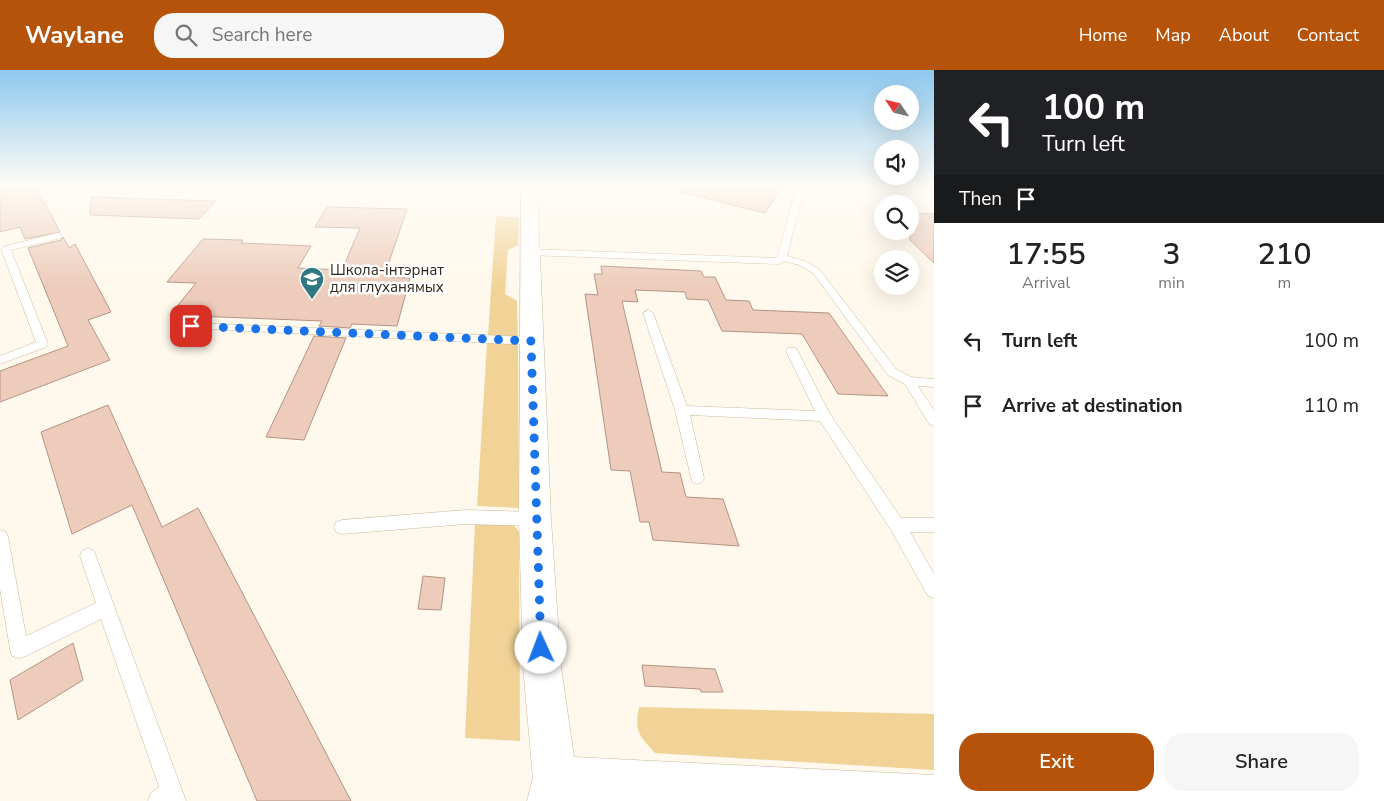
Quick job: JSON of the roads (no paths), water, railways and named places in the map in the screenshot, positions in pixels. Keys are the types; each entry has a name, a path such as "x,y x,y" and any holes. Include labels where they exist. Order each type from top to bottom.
{"street":[{"path":"529,219 535,519 542,667 552,789 934,799"}],"lane":[{"path":"529,252 779,261 782,258 792,219"},
{"path":"0,360 42,344 6,249 58,236"},
{"path":"782,258 802,263 816,271 892,372 909,381 934,383"},
{"path":"648,313 682,410 697,478"},
{"path":"191,326 531,341"},
{"path":"792,351 824,416 897,525 934,590"},
{"path":"909,381 934,421"},
{"path":"682,410 824,416"},
{"path":"342,527 466,517 535,519"},
{"path":"897,525 934,525"},
{"path":"0,537 19,648 106,607"},
{"path":"88,556 169,798"}],"place":[{"name":"Школа-інтэрнат для глуханямых","path":"312,300"}]}
